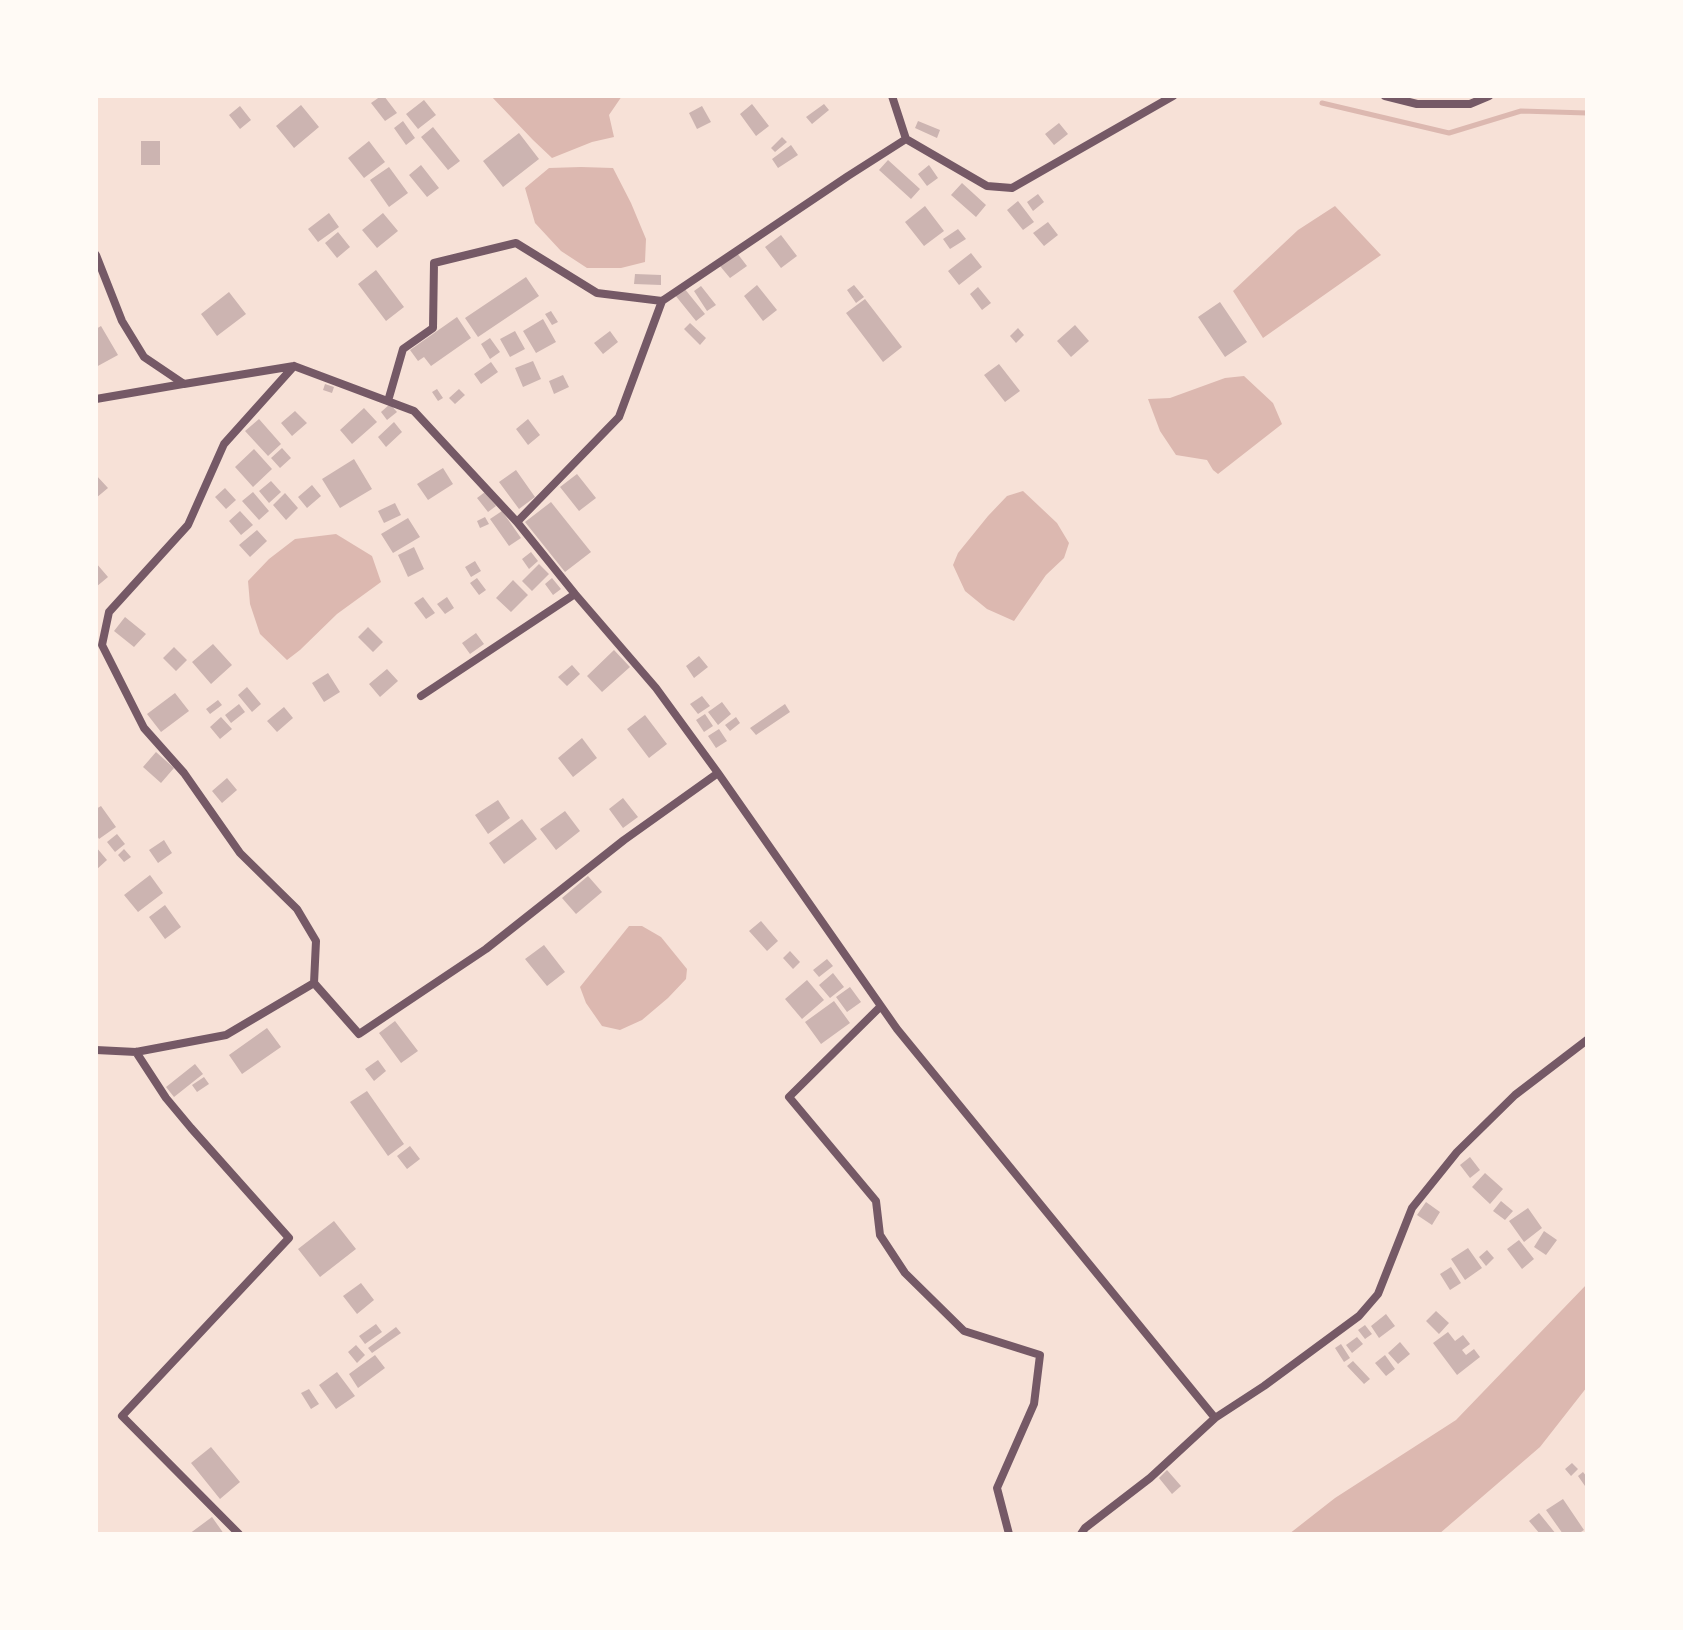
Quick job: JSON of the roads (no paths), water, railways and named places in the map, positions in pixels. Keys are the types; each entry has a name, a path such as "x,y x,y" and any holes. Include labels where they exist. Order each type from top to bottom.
{"street":[{"path":"892,96 906,139 987,186 1012,188 1173,96"},
{"path":"1385,96 1417,104 1470,104 1489,96"},
{"path":"517,522 619,417 662,301 906,139"},
{"path":"388,401 403,349 433,328 434,263 516,243 597,293 662,301"},
{"path":"96,255 122,321 144,357 184,384"},
{"path":"294,366 224,444 188,525 109,612 102,645 144,728 184,773 240,853 297,909 316,941 314,983 359,1034 486,949 624,840 718,773"},
{"path":"96,399 294,366 414,411 517,522 656,688 897,1029 1215,1418"},
{"path":"421,696 575,594"},
{"path":"96,1050 136,1052 226,1035 314,983"},
{"path":"881,1006 789,1097 876,1201 880,1235 905,1273 964,1331 1040,1355 1034,1404 997,1488 1009,1534"},
{"path":"1081,1534 1150,1478 1215,1418 1359,1316 1378,1294 1412,1208 1457,1152 1515,1095 1587,1040"},
{"path":"136,1052 166,1098 289,1238 122,1416 239,1534"}],"waterway":[{"path":"1322,103 1449,133 1521,111 1587,113"}]}
